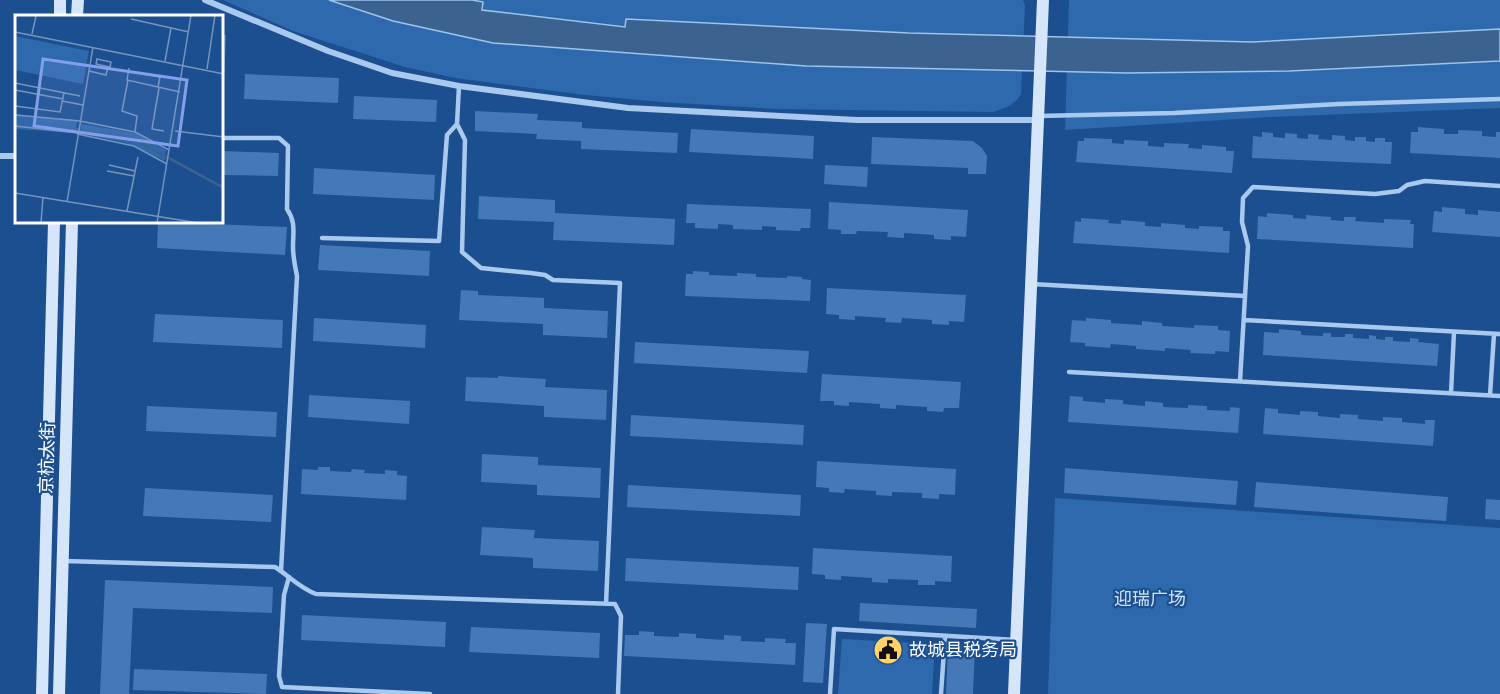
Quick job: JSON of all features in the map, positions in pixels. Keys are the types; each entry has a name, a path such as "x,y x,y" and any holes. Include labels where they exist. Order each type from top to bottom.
{"main road":[{"path":"77,15 78,0"},
{"path":"1014,694 1043,0"},
{"name":"京杭大街","path":"42,694 54,224"},
{"name":"京杭大街","path":"59,694 72,224"}],"street":[{"path":"205,0 328,51 393,73 459,86 628,108 857,120 1038,118"}],"lane":[{"path":"459,86 458,124 465,140 462,252 481,268 545,275 553,280 620,283 606,604"},
{"path":"1038,118 1500,99"},
{"path":"322,238 439,241 447,135 458,124"},
{"path":"224,138 279,138 288,146 287,209 293,218 295,227 294,262 297,276 281,571"},
{"path":"1240,381 1248,246 1242,222 1243,198 1253,188 1376,194 1399,190 1407,185 1425,181 1500,186"},
{"path":"1031,284 1245,296"},
{"path":"1244,320 1500,334"},
{"path":"1451,393 1454,332"},
{"path":"1490,395 1494,334"},
{"path":"1069,372 1500,396"},
{"path":"63,561 275,567 294,582 316,594 615,604 621,616 618,694"},
{"path":"290,577 284,596 279,676 282,687 430,694"},
{"path":"830,694 834,629 1016,640"},
{"path":"941,694 945,636"}],"green space":[{"path":"223,0 1023,0 1025,5 1021,94 1013,103 993,112 776,109 585,95 455,78 405,67 293,31"},
{"path":"1069,0 1500,0 1500,108 1270,117 1065,130"},
{"name":"迎瑞广场","path":"1055,498 1500,528 1500,694 1048,694"},
{"path":"842,639 935,644 932,694 838,694"}],"shaded area":[{"path":"329,0 472,0 483,2 482,10 625,27 626,19 909,33 1252,42 1500,29 1500,61 1289,71 1127,73 806,66 493,43 393,21"}],"building":[{"path":"224,35 226,35 224,82"},
{"path":"245,74 339,78 338,103 244,99"},
{"path":"354,96 437,100 436,122 353,119"},
{"path":"475,111 538,114 537,120 582,122 582,128 678,133 677,153 581,149 581,141 536,139 537,134 475,131"},
{"path":"1418,127 1444,129 1444,134 1458,134 1458,130 1482,131 1482,136 1496,137 1496,132 1500,132 1500,158 1410,153 1411,132 1418,132"},
{"path":"691,129 814,136 813,159 689,152"},
{"path":"1262,132 1273,133 1273,137 1285,138 1285,133 1297,134 1297,138 1308,139 1308,134 1319,135 1318,139 1332,140 1332,135 1345,136 1345,140 1355,141 1355,137 1366,137 1366,141 1375,142 1375,138 1385,138 1385,142 1392,142 1391,164 1252,158 1253,136 1262,137"},
{"path":"872,137 973,141 982,148 987,156 986,174 968,174 968,168 871,164"},
{"path":"1084,138 1112,139 1112,143 1124,144 1124,140 1148,141 1148,146 1164,147 1164,143 1189,144 1188,148 1202,149 1202,145 1226,147 1226,151 1234,151 1232,173 1076,162 1078,141 1084,141"},
{"path":"224,151 279,153 278,176 224,175"},
{"path":"825,165 868,167 867,187 824,184"},
{"path":"314,168 435,175 434,200 313,194"},
{"path":"479,196 555,200 555,213 675,219 674,245 553,240 554,222 478,219"},
{"path":"829,202 968,210 966,237 951,236 951,240 934,239 934,235 904,233 904,238 887,237 888,232 857,231 856,234 841,234 841,230 828,229"},
{"path":"687,204 811,209 810,228 801,228 800,231 776,230 776,227 762,226 762,230 733,229 733,225 718,224 718,229 695,228 695,223 686,223"},
{"path":"1442,207 1465,209 1465,214 1478,215 1478,210 1500,212 1500,237 1432,232 1434,211 1442,212"},
{"path":"1267,213 1293,215 1293,218 1306,219 1306,215 1331,217 1331,220 1344,221 1344,217 1356,217 1355,221 1384,223 1384,219 1411,220 1410,224 1414,224 1413,248 1257,239 1258,216 1267,217"},
{"path":"1081,218 1109,220 1108,223 1121,224 1121,220 1145,222 1145,226 1161,227 1161,223 1199,229 1199,226 1223,227 1223,231 1230,231 1229,253 1073,243 1075,221 1081,222"},
{"path":"158,224 287,227 285,255 157,248"},
{"path":"320,245 430,251 429,276 318,270"},
{"path":"693,271 709,272 709,275 737,276 737,273 756,274 756,277 802,277 802,279 811,280 810,301 685,296 686,274 693,274"},
{"path":"827,288 966,295 964,322 949,321 949,325 932,324 932,320 902,318 901,323 885,322 886,318 855,316 855,320 839,319 839,315 826,314"},
{"path":"461,290 478,291 478,295 544,298 544,308 608,311 607,338 543,335 543,324 459,320"},
{"path":"155,314 283,320 282,348 153,342"},
{"path":"314,318 426,325 425,348 313,341"},
{"path":"1086,318 1111,320 1111,323 1142,325 1142,321 1162,323 1162,326 1194,328 1194,325 1218,326 1218,330 1230,331 1229,352 1190,353 1191,350 1136,349 1136,346 1111,344 1110,348 1070,342 1072,320 1086,321"},
{"path":"1279,329 1301,331 1301,335 1323,336 1323,333 1331,333 1331,337 1345,337 1345,334 1353,334 1353,338 1369,339 1369,335 1376,336 1376,339 1385,340 1385,337 1393,337 1393,341 1410,342 1410,338 1419,339 1418,342 1439,344 1437,366 1263,355 1264,332 1279,333"},
{"path":"635,342 809,351 807,373 634,363"},
{"path":"822,374 961,382 959,408 944,408 943,412 927,411 927,407 896,405 896,409 880,408 880,404 849,402 849,406 834,405 834,401 820,401"},
{"path":"498,376 546,379 545,387 607,390 606,420 544,417 544,406 465,401 466,377 498,378"},
{"path":"309,395 410,401 409,424 308,417"},
{"path":"1070,396 1083,397 1083,401 1105,403 1105,399 1123,400 1123,404 1145,406 1145,401 1163,403 1163,407 1207,406 1207,410 1230,411 1230,407 1240,408 1238,433 1068,422"},
{"path":"147,406 277,412 276,437 146,431"},
{"path":"1265,408 1278,409 1278,413 1300,415 1300,411 1318,412 1318,416 1340,418 1340,414 1358,415 1358,419 1383,421 1383,417 1402,418 1402,422 1425,424 1425,420 1435,420 1433,446 1263,434"},
{"path":"631,415 804,425 803,445 630,436"},
{"path":"482,454 538,457 538,465 601,468 600,498 537,495 537,485 481,482"},
{"path":"817,461 956,469 955,495 939,494 939,499 922,498 922,493 892,492 892,496 876,495 876,491 845,489 844,493 829,492 829,488 816,487"},
{"path":"318,467 330,467 330,471 365,470 364,473 385,474 385,470 397,471 397,475 407,476 406,500 301,494 302,469 318,470"},
{"path":"1065,468 1238,481 1236,505 1064,493"},
{"path":"1256,482 1448,497 1446,521 1254,507"},
{"path":"628,485 801,495 800,516 627,507"},
{"path":"145,488 273,495 271,522 143,516"},
{"path":"1486,499 1500,500 1500,520 1485,519"},
{"path":"482,527 535,530 534,538 599,541 598,571 533,568 533,558 480,555"},
{"path":"813,548 952,556 951,582 935,581 935,585 918,585 918,580 888,579 888,583 872,582 872,578 841,576 841,580 825,579 825,575 812,574"},
{"path":"626,558 799,567 798,590 625,581"},
{"path":"105,580 273,587 272,613 133,608 129,694 100,694"},
{"path":"860,603 977,609 976,628 859,621"},
{"path":"302,615 446,622 445,647 301,640"},
{"path":"806,623 827,624 823,683 803,682"},
{"path":"471,627 600,633 599,658 469,652"},
{"path":"639,631 654,632 654,636 679,637 679,633 696,634 696,638 724,640 724,635 741,636 741,641 765,642 765,638 786,639 785,643 796,643 795,665 624,656 625,635 639,635"},
{"path":"948,647 975,648 973,694 946,694"},
{"path":"134,669 267,674 266,694 133,690"}],"place":[{"name":"故城县税务局","path":"888,650"}]}
